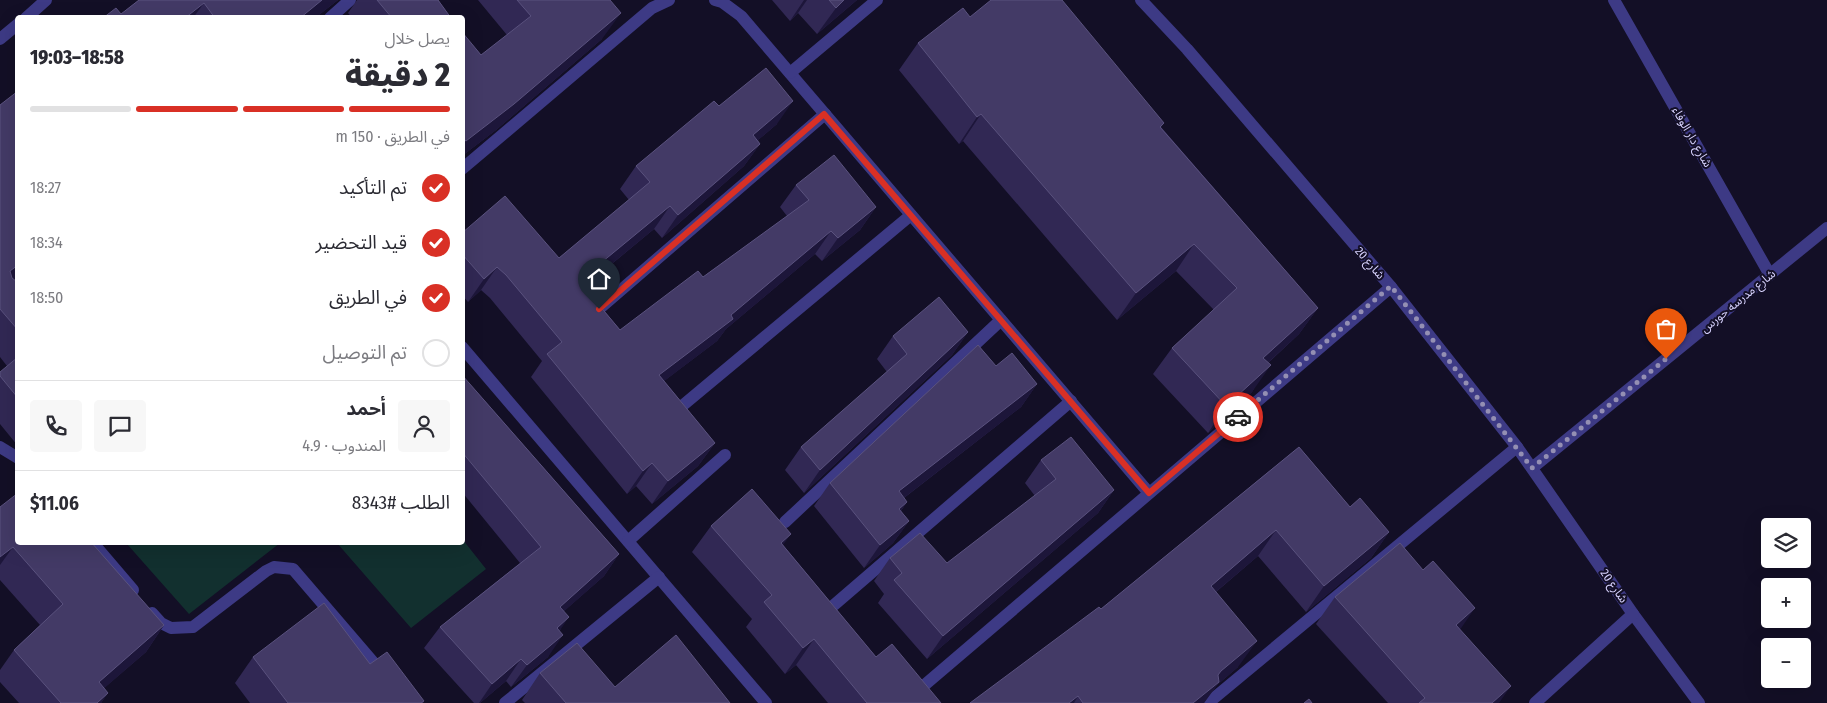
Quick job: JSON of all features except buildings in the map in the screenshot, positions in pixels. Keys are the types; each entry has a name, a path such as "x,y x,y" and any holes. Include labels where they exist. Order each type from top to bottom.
{"street":[{"path":"29,15 46,0"},
{"path":"333,15 350,0"},
{"path":"465,166 648,4 669,0"},
{"path":"715,0 722,2 741,16 1149,493"},
{"path":"790,73 877,0"},
{"name":"شارع 20","path":"1141,0 1187,49 1391,286 1517,447 1633,614 1699,703"},
{"name":"شارع دار الوفاء","path":"1618,2 1770,274"},
{"path":"0,39 15,26"},
{"path":"599,309 824,114"},
{"path":"682,406 911,215"},
{"name":"شارع مدرسه حورس","path":"1532,468 1827,228"},
{"path":"908,700 1391,286"},
{"path":"785,522 1001,320"},
{"path":"465,351 766,703"},
{"path":"834,605 1071,401"},
{"path":"0,447 15,456"},
{"path":"1208,703 1517,447"},
{"path":"628,541 725,455"},
{"path":"95,545 161,624 171,628 193,627 274,567 294,569 395,688"},
{"path":"505,703 659,578"},
{"path":"1535,703 1633,614"}],"green space":[{"path":"465,543 486,569 411,628 339,545 465,545"},
{"path":"128,545 277,545 189,614"}],"way so far":[{"path":"1238,417 1391,286 1532,468 1666,359"}],"route":[{"path":"599,309 824,114 1149,493 1238,417"}]}
